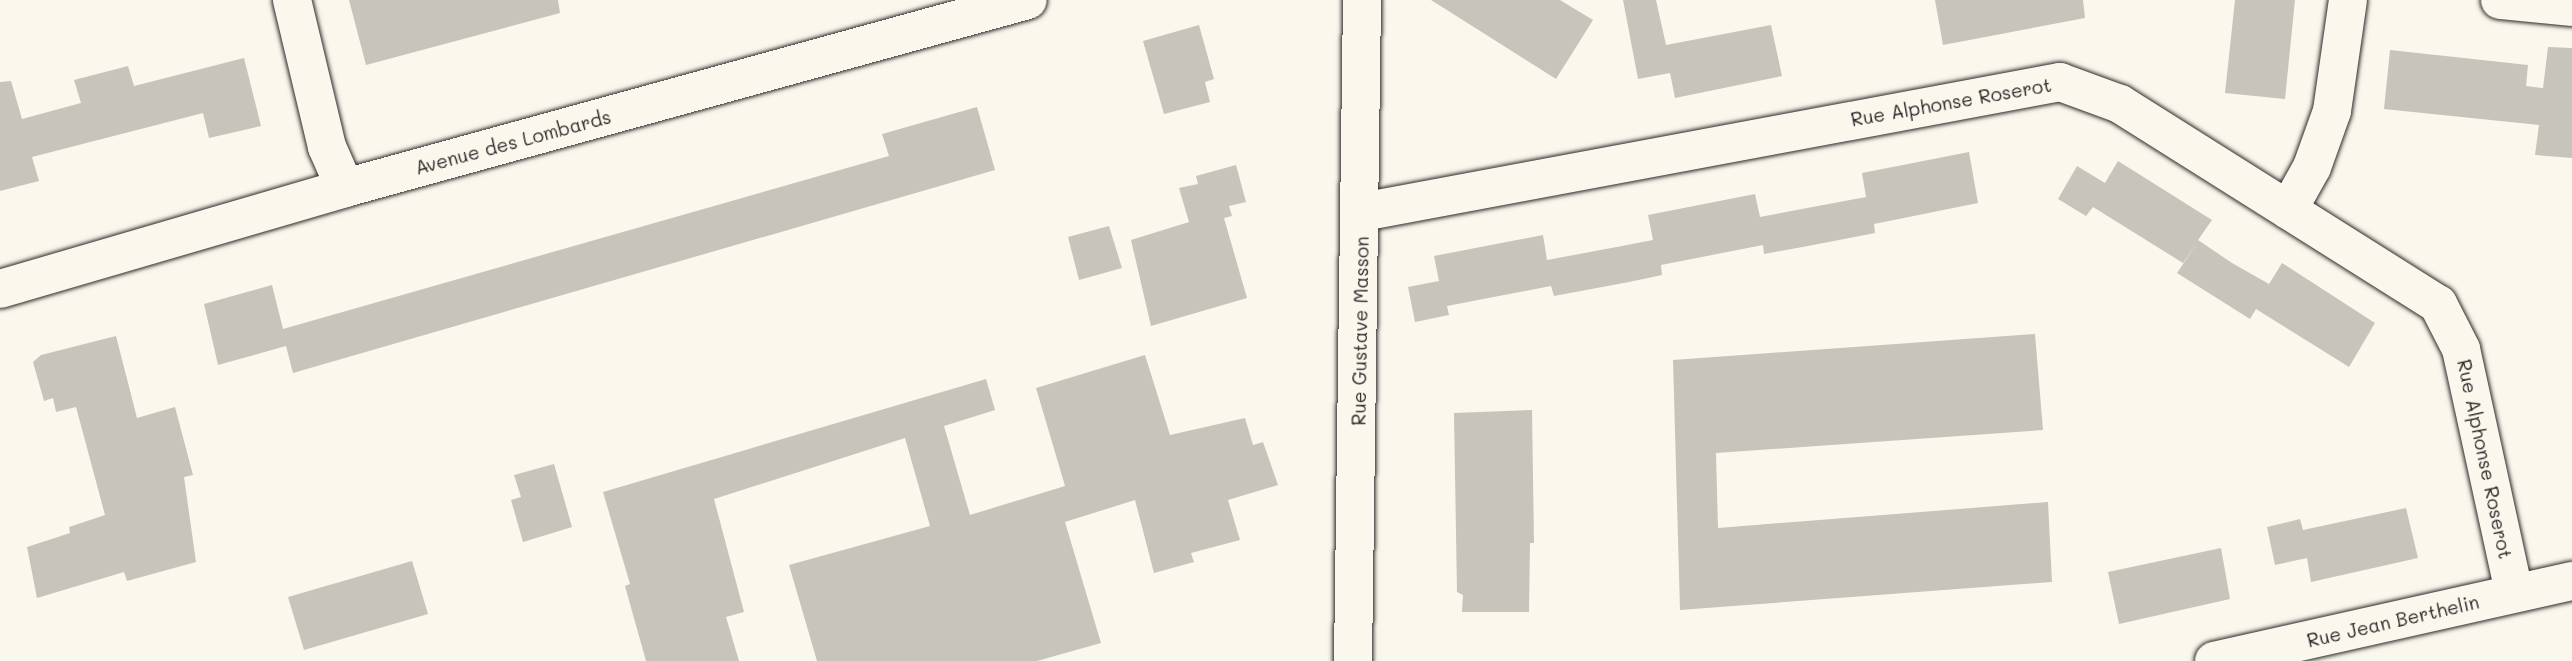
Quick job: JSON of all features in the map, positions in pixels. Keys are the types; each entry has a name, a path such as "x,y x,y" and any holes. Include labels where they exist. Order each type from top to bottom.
{"street":[{"path":"292,0 327,147 345,188"},
{"name":"Avenue des Lombards","path":"0,289 345,188 1028,0"},
{"name":"Rue Gustave Masson","path":"1353,661 1362,212 1362,0"},
{"path":"2288,210 2312,167 2332,111 2348,0"},
{"path":"2500,0 2572,7"},
{"name":"Rue Alphonse Roserot","path":"1362,212 2060,82 2120,104 2438,304 2461,349 2514,593"},
{"name":"Rue Jean Berthelin","path":"2214,661 2572,580"}],"building":[{"path":"349,0 558,0 560,13 366,65"},
{"path":"1431,0 1560,0 1593,20 1556,79"},
{"path":"1623,0 1656,0 1666,45 1771,25 1782,76 1675,98 1670,73 1638,79"},
{"path":"1935,0 2083,0 2085,18 1943,45"},
{"path":"2235,0 2295,0 2285,99 2225,93"},
{"path":"1199,25 1214,79 1205,82 1210,102 1164,114 1143,41"},
{"path":"2548,47 2572,48 2572,158 2535,155 2539,125 2384,109 2390,50 2528,65 2526,86 2543,88"},
{"path":"244,58 261,126 209,138 203,113 32,157 39,181 0,191 0,82 11,81 22,119 81,103 74,80 128,66 134,86"},
{"path":"977,107 995,170 293,373 286,346 218,365 204,304 272,285 283,329 889,156 882,134"},
{"path":"1969,152 1978,203 1874,224 1875,233 1764,254 1763,245 1661,265 1662,275 1629,282 1554,296 1551,286 1447,306 1449,315 1415,322 1408,287 1439,281 1434,256 1543,235 1547,260 1653,240 1648,215 1755,194 1760,217 1866,197 1862,173"},
{"path":"2118,161 2212,220 2198,240 2232,263 2269,284 2282,263 2375,323 2349,367 2256,309 2250,319 2177,273 2197,243 2183,263 2093,207 2086,216 2058,199 2077,166 2105,183"},
{"path":"1236,165 1246,202 1229,206 1232,216 1224,218 1247,298 1151,326 1131,240 1189,222 1179,188 1198,184 1196,176"},
{"path":"1109,226 1122,268 1079,280 1068,237"},
{"path":"2035,334 2043,430 1716,453 1718,528 2048,502 2052,582 1680,610 1673,360"},
{"path":"116,336 137,418 175,407 193,475 184,477 196,562 127,581 124,572 37,598 27,547 70,533 69,527 105,515 76,407 56,412 53,398 44,401 33,362 41,355"},
{"path":"1145,355 1170,435 1245,418 1253,445 1263,442 1278,485 1228,500 1240,540 1191,553 1194,562 1154,573 1135,500 1065,522 1101,643 1037,661 817,661 789,565 930,526 905,438 714,499 744,612 726,617 739,661 646,661 625,586 630,584 603,492 986,379 995,410 944,426 970,515 1065,486 1036,388"},
{"path":"1532,410 1534,543 1530,543 1529,612 1462,612 1463,595 1457,592 1454,413"},
{"path":"554,464 572,527 523,542 511,500 521,497 514,475"},
{"path":"2406,508 2418,558 2311,582 2307,558 2275,565 2267,527 2300,519 2303,530"},
{"path":"2221,548 2230,599 2119,624 2108,572"},
{"path":"412,561 428,614 304,650 288,597"}]}
